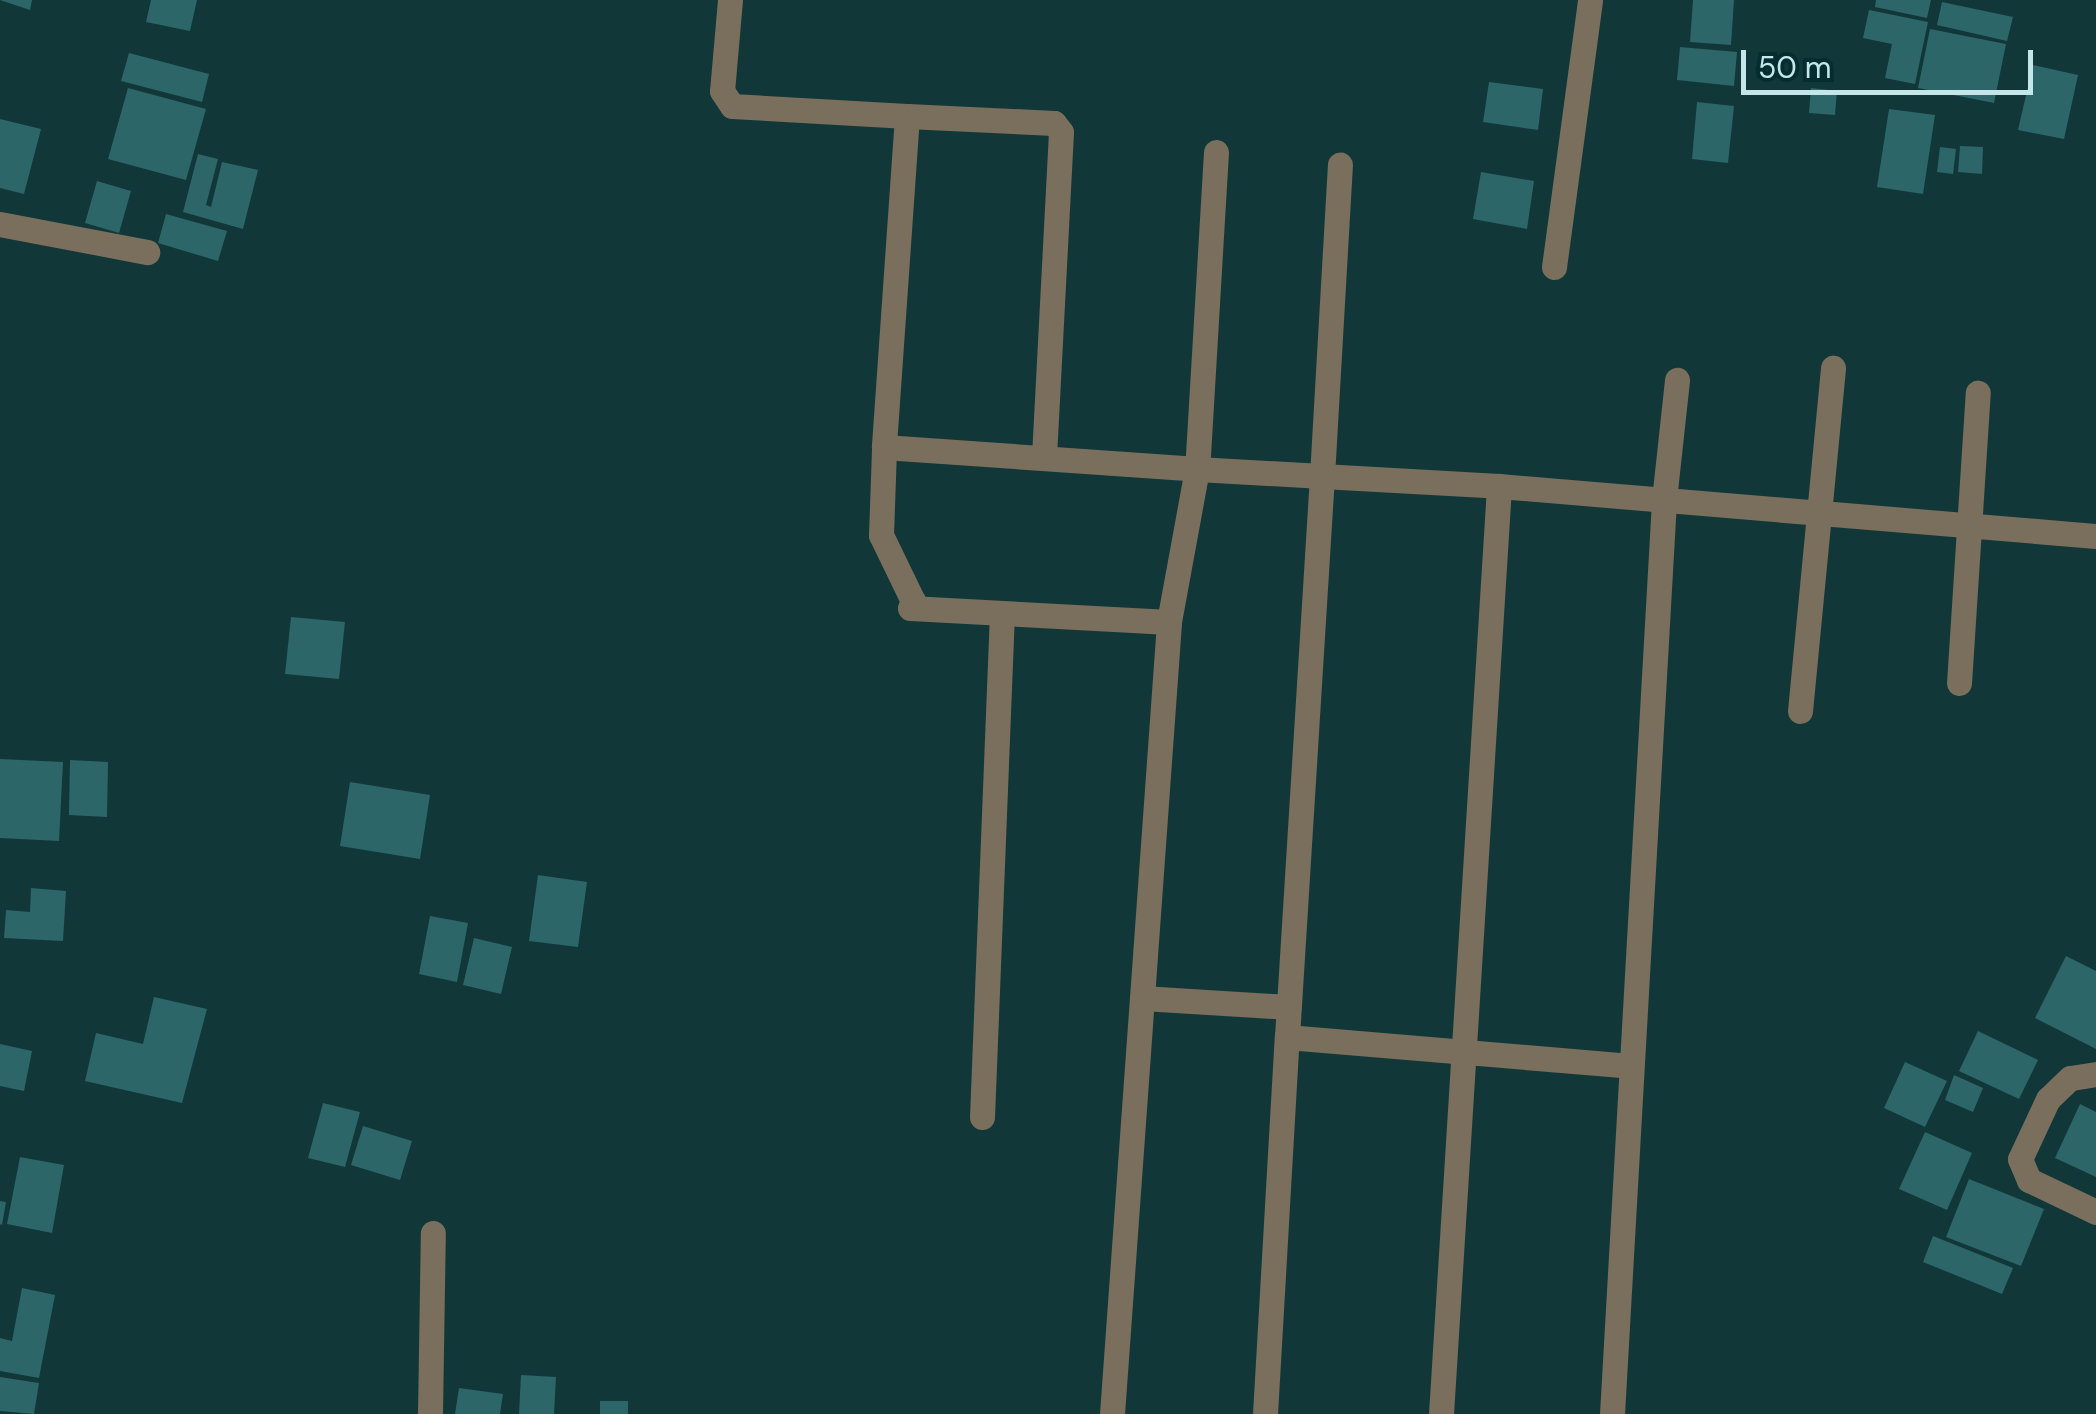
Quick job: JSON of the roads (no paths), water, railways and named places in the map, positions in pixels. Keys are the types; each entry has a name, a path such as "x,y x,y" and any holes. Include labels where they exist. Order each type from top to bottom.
{"street":[{"path":"730,0 722,91 732,106 1054,123 1060,132 1044,458"},
{"path":"1554,267 1590,0"},
{"path":"907,116 881,534 913,600 910,608 1169,622"},
{"path":"1112,1414 1169,622 1197,469 1216,152"},
{"path":"1266,1414 1340,165"},
{"path":"0,224 147,252"},
{"path":"1800,711 1833,368"},
{"path":"1612,1414 1664,500 1677,380"},
{"path":"1959,683 1978,393"},
{"path":"884,447 1499,486 2096,536"},
{"path":"1441,1414 1499,486"},
{"path":"982,1117 1002,614"},
{"path":"1142,998 1289,1007"},
{"path":"1287,1037 1631,1066"},
{"path":"2096,1074 2070,1078 2048,1099 2020,1160 2029,1180 2096,1212"},
{"path":"430,1414 434,1232"}]}
